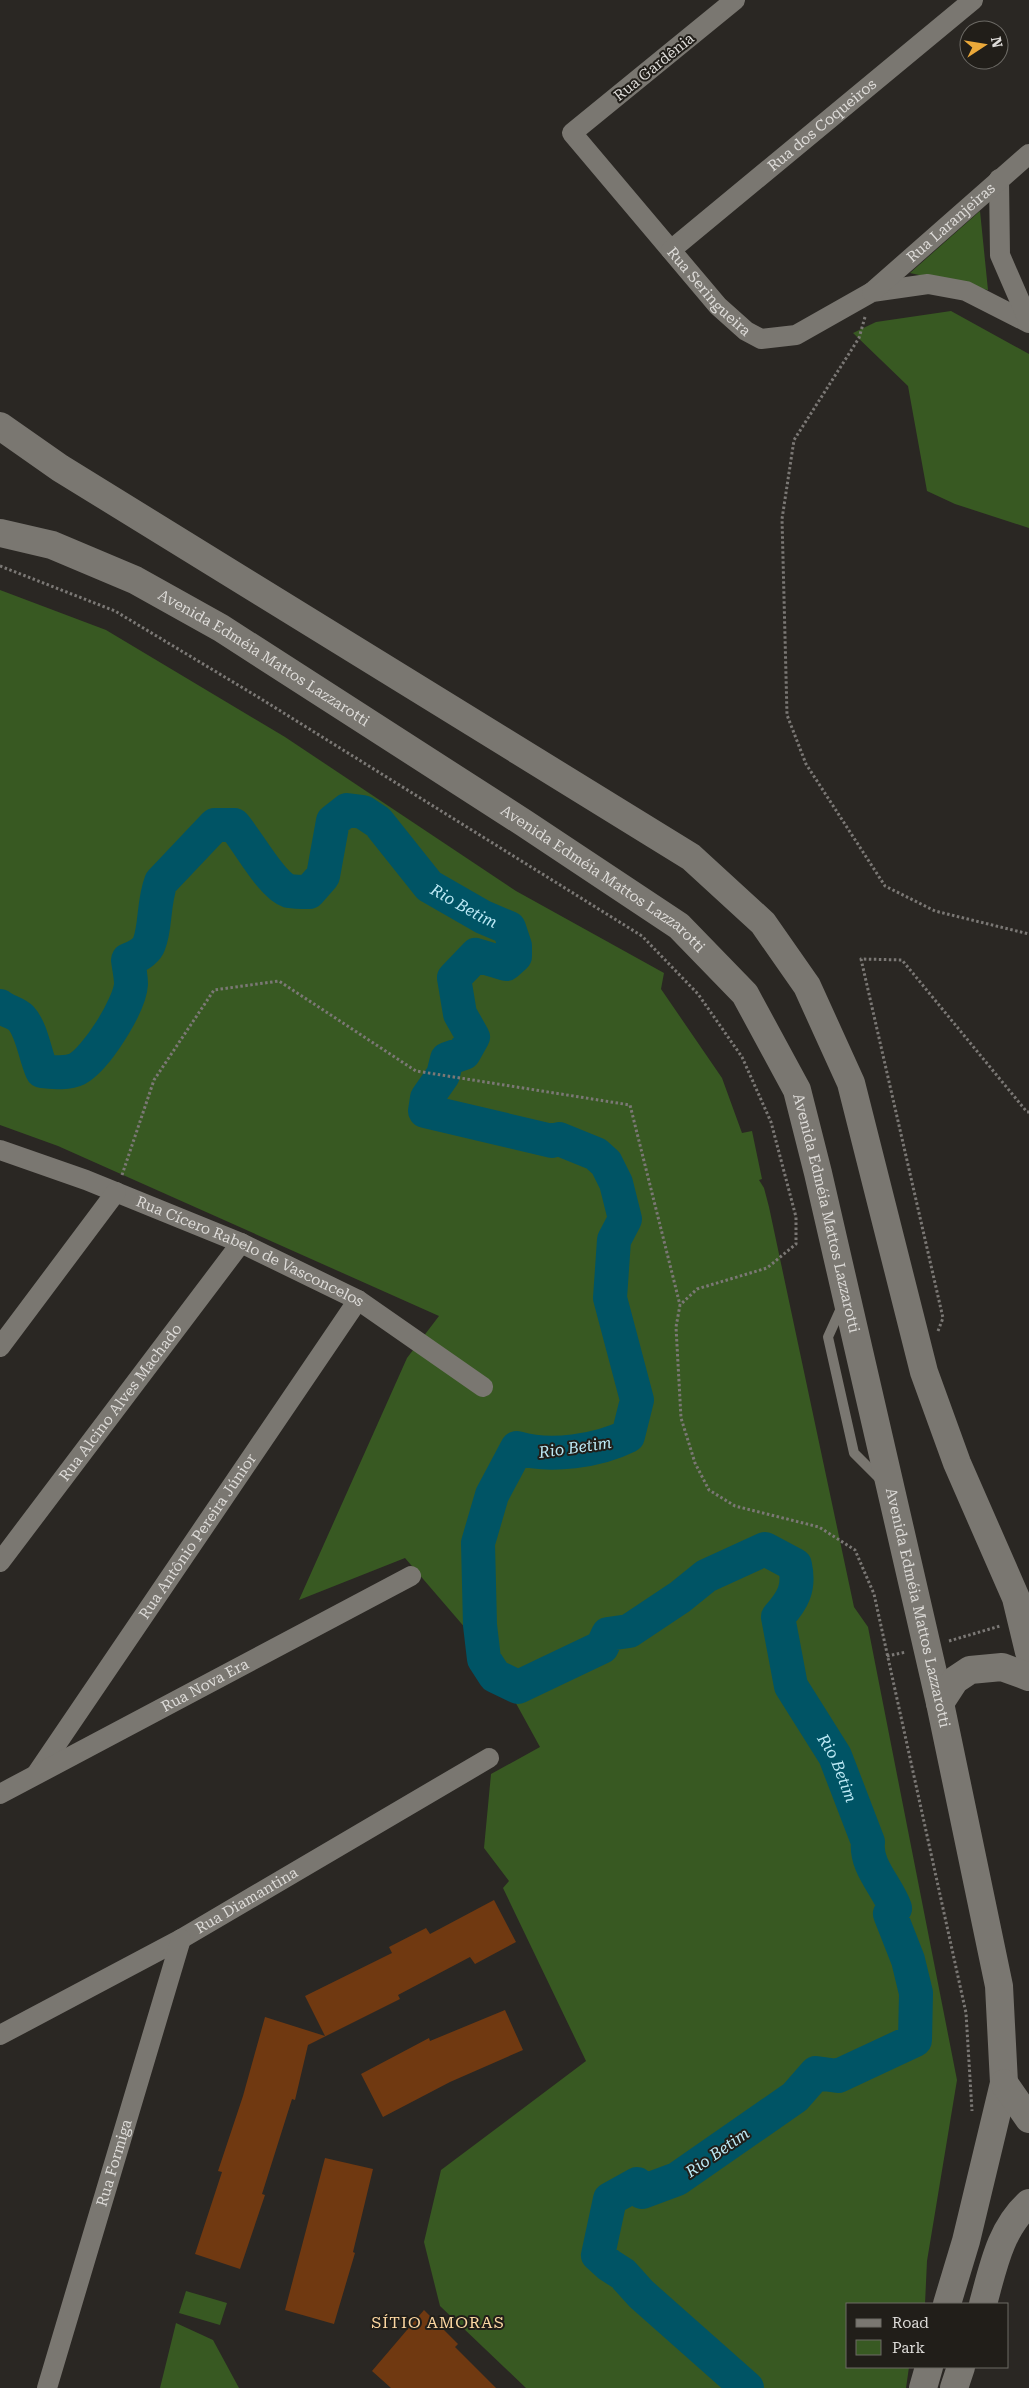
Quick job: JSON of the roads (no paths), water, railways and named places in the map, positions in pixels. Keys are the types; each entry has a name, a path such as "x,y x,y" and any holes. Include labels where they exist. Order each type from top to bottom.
{"main road":[{"path":"0,426 60,468 691,857 763,923 807,986 850,1083 924,1372 957,1463 1016,1598 1029,1652"},
{"name":"Avenida Edméia Mattos Lazzarotti","path":"0,532 52,545 135,580 221,628 524,823 679,926 745,994 797,1090 940,1702 999,1986 1004,2083 966,2241 947,2303"},
{"path":"940,1702 955,1680 970,1670 1002,1667 1029,1676"},
{"path":"1004,2083 1029,2118"},
{"path":"983,2303 1002,2238 1020,2211 1029,2203"},
{"path":"923,2388 929,2368"},
{"path":"954,2388 961,2368"}],"street":[{"name":"Rua Gardênia","path":"572,133 736,0"},
{"name":"Rua dos Coqueiros","path":"671,250 973,0"},
{"name":"Rua Seringueira","path":"572,133 718,306 746,331 761,339 796,335 872,292 928,284 966,291 1029,322"},
{"name":"Rua Laranjeiras","path":"872,292 1029,154"},
{"path":"999,179 1000,255 1029,322"},
{"name":"Rua Cícero Rabelo de Vasconcelos","path":"0,1150 116,1192 241,1243 358,1300 482,1386"},
{"path":"0,1347 116,1192"},
{"name":"Rua Alcino Alves Machado","path":"0,1562 241,1243"},
{"name":"Rua Antônio Pereira Júnior","path":"37,1773 358,1300"},
{"name":"Rua Nova Era","path":"0,1794 411,1576"},
{"name":"Rua Diamantina","path":"0,2035 181,1939 490,1758"},
{"name":"Rua Formiga","path":"47,2388 181,1939"}],"waterway":[{"name":"Rio Betim","path":"0,1006 19,1016 25,1023 42,1071 69,1072 85,1063 111,1031 125,1005 131,984 128,960 137,956 148,947 153,930 158,890 161,882 215,825 234,825 267,872 282,887 289,891 309,892 323,876 333,821 347,810 363,812 378,822 429,886 483,917 509,928 515,946 515,956 506,964 476,955 454,978 460,1014 473,1037 464,1053 447,1059 443,1075 427,1098 425,1111 552,1141 559,1139 596,1154 606,1163 616,1183 625,1219 614,1240 610,1298 637,1400 628,1436 616,1441 603,1446 559,1453 517,1448 492,1495 478,1543 480,1625 484,1659 495,1676 518,1687 602,1647 608,1634 629,1631 680,1597 706,1576 765,1549 795,1565 796,1587 788,1605 778,1617 791,1686 835,1756 868,1842 868,1851 873,1868 895,1908 890,1914 908,1960 916,1993 915,2040 838,2076 816,2073 795,2097 677,2179 642,2192 637,2184 610,2199 598,2255 623,2274 641,2294 747,2388"}],"district":[{"name":"SÍTIO AMORAS","path":"438,2322"}]}
